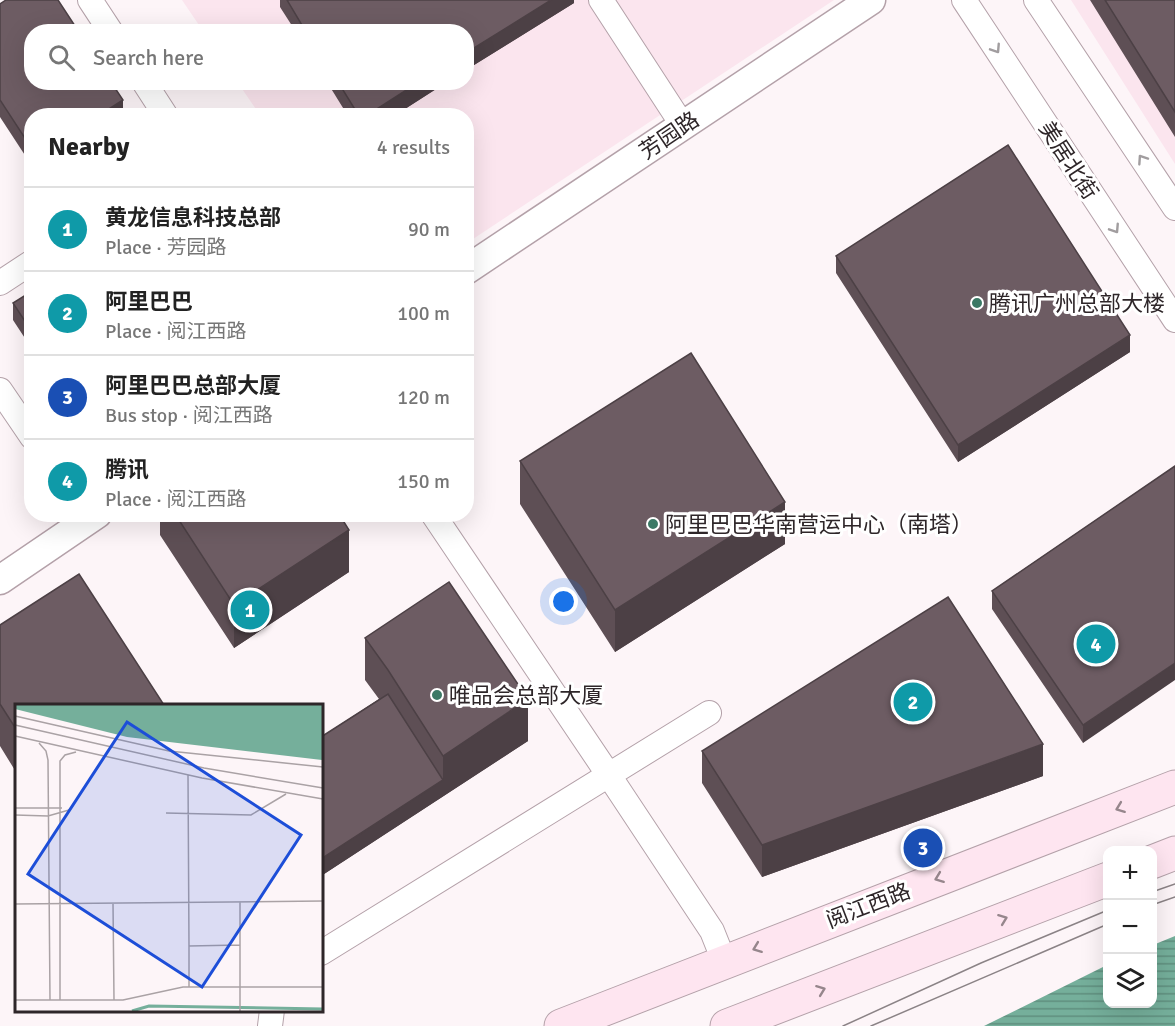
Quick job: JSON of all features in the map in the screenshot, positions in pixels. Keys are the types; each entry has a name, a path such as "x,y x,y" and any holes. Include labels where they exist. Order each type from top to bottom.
{"main road":[{"name":"阅江西路","path":"561,1026 1175,787"},
{"path":"1157,860 1175,853"},
{"path":"727,1026 1103,881"}],"street":[{"path":"90,0 106,24"},
{"path":"601,0 683,126"},
{"name":"芳园路","path":"474,265 871,0"},
{"name":"美居北街","path":"963,0 1175,320"},
{"path":"1036,0 1175,208"},
{"path":"149,90 161,108"},
{"path":"0,283 24,267"},
{"path":"0,390 24,425"},
{"path":"0,579 82,522"},
{"path":"438,522 712,931 724,961"},
{"path":"322,952 709,713"},
{"path":"270,1026 272,1011"}],"shaded area":[{"path":"182,0 834,0 474,238 474,108 255,108 243,90 474,90 474,24 198,24"},
{"path":"1071,0 1175,0 1175,164"},
{"path":"1175,936 1175,1026 984,1026 1103,967 1103,1008 1157,1008 1157,943"}],"building":[{"path":"6,0 58,0 74,24 24,24 24,90 116,90 123,100 110,108 24,108 24,137 0,100 0,4"},
{"path":"287,0 551,0 474,48 474,24 301,24"},
{"path":"1105,0 1175,0 1175,112"},
{"path":"343,90 407,90 378,108 354,108"},
{"name":"腾讯广州总部大楼","path":"1008,145 1130,335 958,445 836,256"},
{"path":"24,296 24,320 13,303"},
{"name":"阿里巴巴华南营运中心（南塔）","path":"691,353 785,502 615,610 520,461"},
{"path":"1175,466 1175,663 1083,725 992,591"},
{"path":"180,522 344,522 349,530 234,605"},
{"path":"79,574 163,704 15,704 15,727 0,704 0,625"},
{"path":"449,582 528,699 443,756 365,638"},
{"path":"948,597 1043,744 762,845 702,751"},
{"path":"388,694 443,780 322,858 322,736"}],"tram line":[{"path":"1157,890 1175,884"},
{"path":"1157,903 1175,897"},
{"path":"843,1026 981,963 1103,912"},
{"path":"871,1026 1103,926"}],"place":[{"name":"腾讯广州总部大楼","path":"977,303"},
{"name":"阿里巴巴华南营运中心（南塔）","path":"653,524"},
{"name":"黄龙信息科技总部","path":"250,610"},
{"name":"腾讯","path":"1096,644"},
{"name":"唯品会总部大厦","path":"437,695"},
{"name":"阿里巴巴","path":"913,702"},
{"name":"阿里巴巴总部大厦","path":"923,848"}]}
